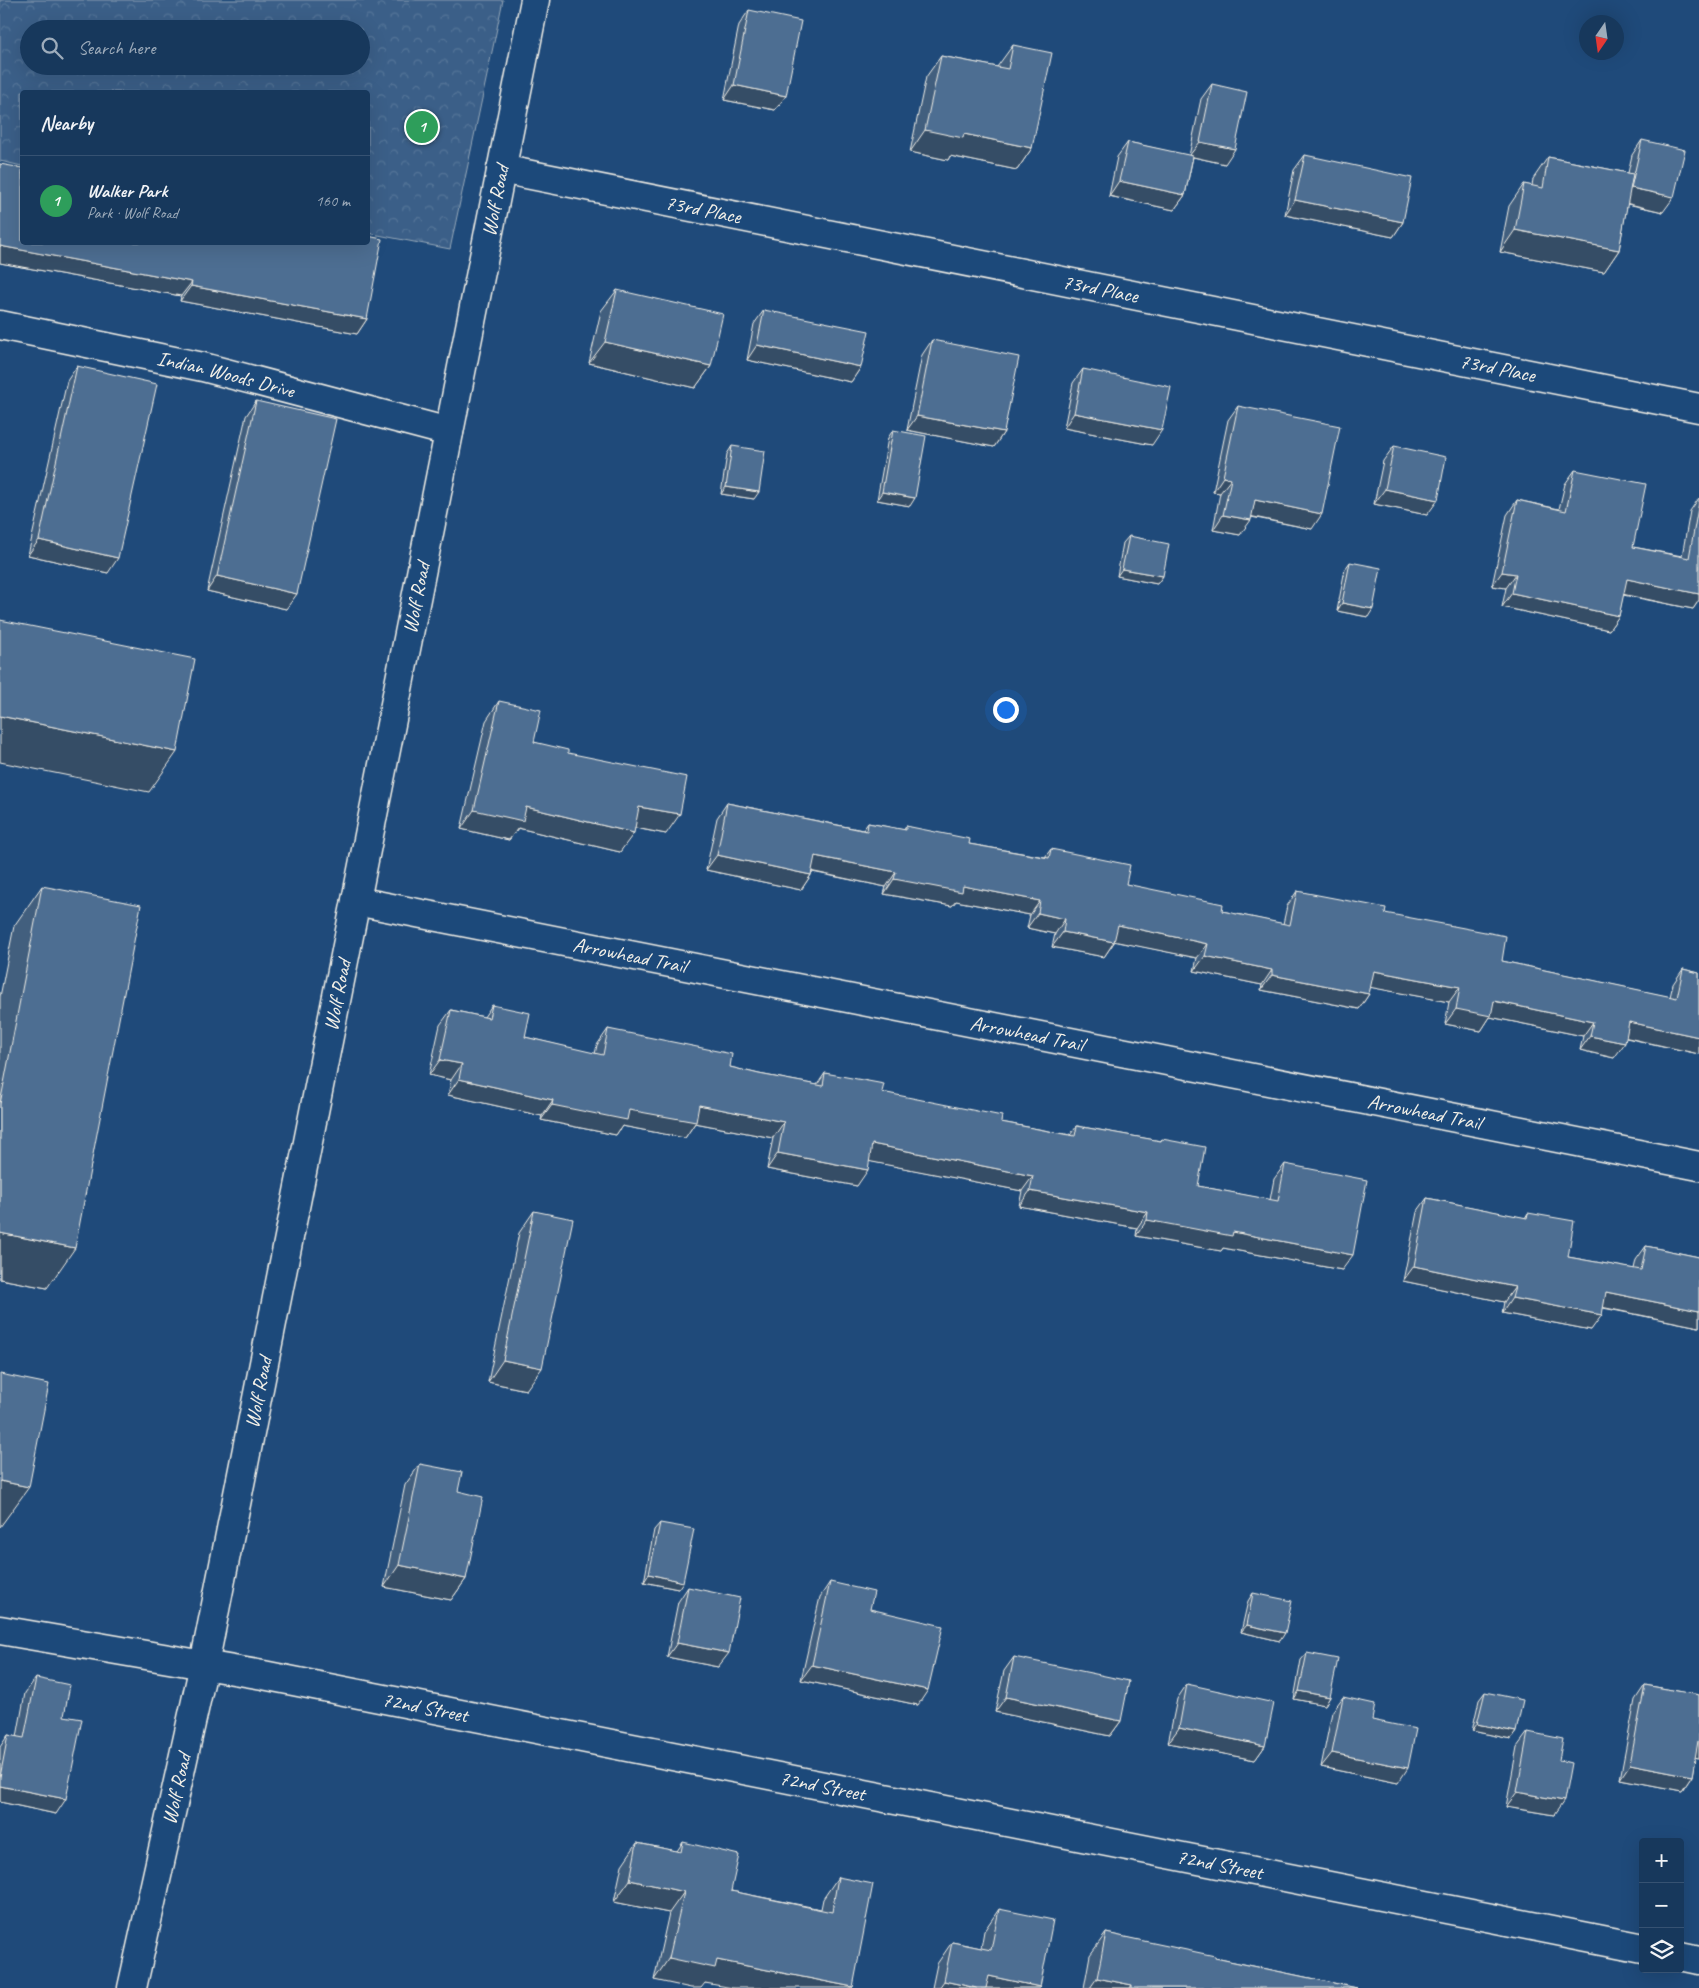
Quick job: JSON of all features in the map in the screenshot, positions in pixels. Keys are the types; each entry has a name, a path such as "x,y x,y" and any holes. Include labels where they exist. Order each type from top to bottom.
{"street":[{"name":"Wolf Road","path":"132,1988 204,1665 535,0"},
{"name":"73rd Place","path":"501,168 1699,408"},
{"name":"Indian Woods Drive","path":"0,325 203,367 449,432"},
{"name":"Arrowhead Trail","path":"356,901 1699,1166"},
{"name":"72nd Street","path":"0,1630 371,1696 1639,1947"},
{"path":"1684,1957 1699,1960"}],"green space":[{"path":"0,0 503,0 450,249 370,233 370,90 20,90 20,166 0,161"}],"building":[{"path":"749,10 801,21 786,96 734,85"},
{"path":"1013,45 1052,53 1032,148 964,134 963,138 925,130 941,56 1008,69"},
{"path":"1212,84 1247,92 1235,149 1200,142"},
{"path":"1642,140 1685,150 1674,197 1631,188"},
{"path":"1128,142 1193,156 1185,195 1119,181"},
{"path":"1305,155 1412,178 1403,222 1295,200"},
{"path":"1548,157 1633,174 1619,250 1515,230 1524,184 1543,188"},
{"path":"0,164 20,168 20,245 370,245 370,236 382,239 367,319 191,286 192,282 0,246"},
{"path":"617,290 723,314 711,366 605,342"},
{"path":"764,310 869,331 861,367 757,345"},
{"path":"932,340 1019,357 1004,432 917,416"},
{"path":"77,366 157,384 118,558 39,540"},
{"path":"1083,369 1171,387 1162,430 1074,413"},
{"path":"256,401 336,419 297,594 217,576"},
{"path":"1238,406 1340,426 1322,514 1255,500 1251,520 1223,515 1231,479 1223,477"},
{"path":"893,430 926,436 915,498 882,492"},
{"path":"732,446 765,451 759,492 726,487"},
{"path":"1394,446 1446,457 1438,500 1385,489"},
{"path":"1575,470 1646,484 1633,547 1689,558 1699,502 1699,594 1627,579 1619,616 1512,593 1516,574 1502,572 1517,500 1566,511"},
{"path":"1129,536 1169,544 1163,576 1122,569"},
{"path":"1350,562 1381,568 1373,609 1342,603"},
{"path":"0,620 195,659 177,752 0,716"},
{"path":"499,701 541,710 534,742 568,750 568,753 687,777 680,814 639,807 634,833 526,807 523,821 474,810"},
{"path":"727,803 867,831 868,823 906,830 906,826 970,839 969,844 1049,858 1051,849 1130,865 1126,884 1223,904 1222,911 1290,925 1297,891 1386,908 1385,913 1506,936 1502,961 1677,998 1683,969 1699,973 1699,1037 1629,1022 1625,1043 1590,1036 1593,1022 1494,1001 1491,1016 1456,1009 1460,987 1374,971 1369,994 1272,975 1272,970 1205,956 1208,944 1118,925 1114,942 1063,932 1065,919 1038,913 1040,901 963,886 962,892 894,879 896,872 815,856 811,875 717,855"},
{"path":"42,886 141,905 75,1248 0,1233 0,1104"},
{"path":"492,1005 530,1013 525,1037 603,1055 608,1029 732,1054 730,1067 759,1074 823,1086 825,1073 884,1084 882,1092 1002,1116 1001,1122 1075,1136 1077,1126 1205,1147 1198,1186 1278,1201 1285,1164 1367,1180 1353,1255 1233,1232 1232,1236 1147,1220 1148,1212 1030,1191 1033,1176 872,1144 868,1170 778,1153 784,1122 699,1105 696,1122 629,1110 627,1120 552,1105 553,1100 459,1079 462,1064 440,1060 451,1010 489,1018"},
{"path":"1427,1198 1527,1218 1528,1213 1574,1221 1568,1257 1641,1270 1646,1246 1699,1257 1699,1311 1606,1292 1602,1315 1512,1298 1515,1287 1414,1266"},
{"path":"534,1211 573,1219 542,1368 503,1360"},
{"path":"0,1374 49,1384 29,1487 0,1481"},
{"path":"420,1464 462,1472 458,1491 483,1497 466,1579 399,1565"},
{"path":"660,1523 694,1529 683,1582 649,1574"},
{"path":"830,1582 874,1592 870,1609 943,1626 928,1690 812,1665"},
{"path":"688,1587 740,1598 729,1653 677,1643"},
{"path":"1253,1593 1292,1601 1285,1633 1247,1625"},
{"path":"1307,1653 1338,1659 1330,1697 1299,1691"},
{"path":"1014,1657 1129,1681 1121,1721 1006,1697"},
{"path":"36,1678 70,1685 64,1716 82,1719 66,1799 0,1786 8,1735 24,1738"},
{"path":"1187,1684 1274,1703 1265,1746 1179,1728"},
{"path":"1645,1685 1699,1695 1699,1741 1692,1776 1630,1764"},
{"path":"1485,1692 1523,1700 1516,1732 1477,1724"},
{"path":"1343,1697 1375,1704 1372,1720 1416,1729 1408,1768 1332,1753"},
{"path":"1528,1732 1563,1739 1559,1760 1571,1763 1564,1801 1517,1792"},
{"path":"683,1842 739,1855 731,1891 832,1912 838,1877 873,1884 853,1987 717,1960 715,1968 669,1958 684,1892 630,1880 637,1843 681,1852"},
{"path":"999,1909 1053,1920 1040,1987 989,1976 986,1988 944,1981 952,1942 991,1950"},
{"path":"1106,1933 1357,1988 1132,1988 1132,1985 1097,1978"}],"place":[{"name":"Walker Park","path":"422,127"}]}
